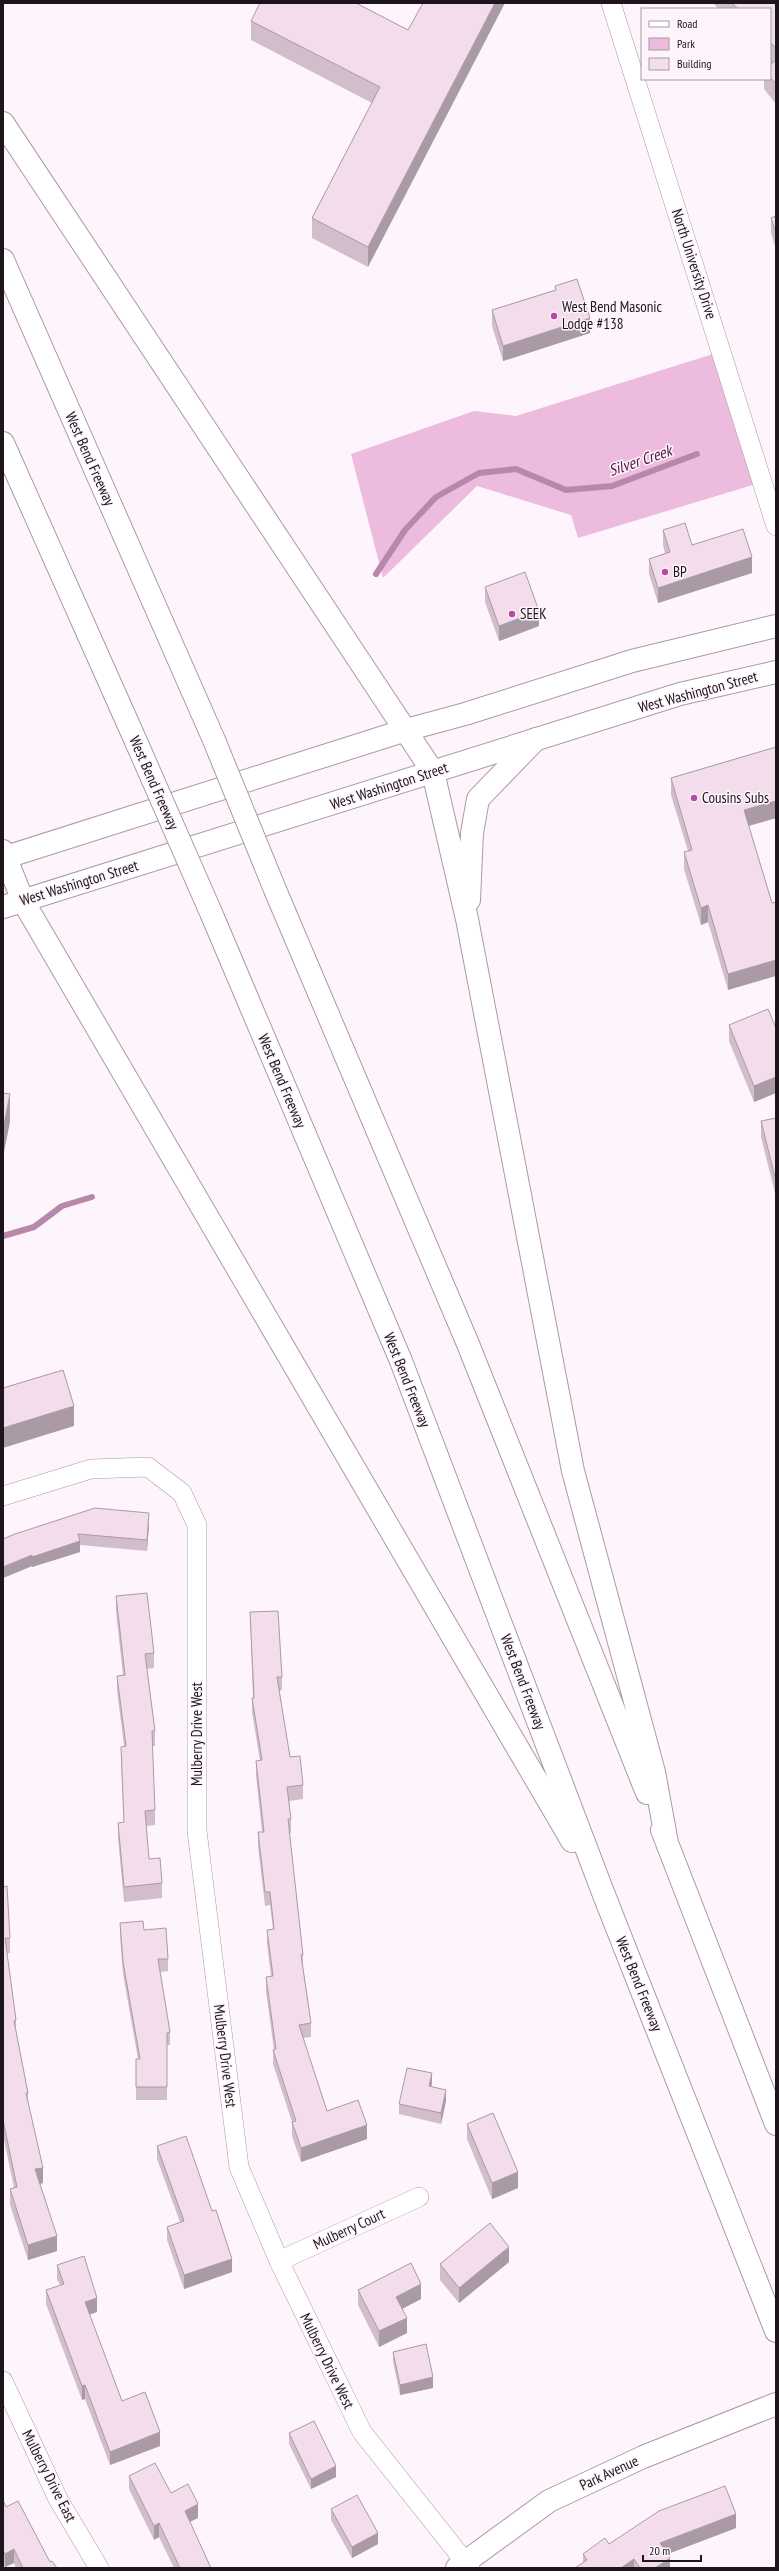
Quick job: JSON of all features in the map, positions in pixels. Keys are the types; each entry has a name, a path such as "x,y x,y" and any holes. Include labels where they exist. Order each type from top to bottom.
{"main road":[{"path":"3,123 433,772 467,919 573,1471 654,1772 667,1843"},
{"name":"West Bend Freeway","path":"3,260 214,740 276,892 468,1344 667,1843 776,2124"},
{"name":"West Bend Freeway","path":"3,443 212,915 401,1361 604,1895 776,2331"},
{"path":"604,1895 24,901 4,855 406,730 465,714 632,661 776,626"},
{"name":"West Washington Street","path":"3,907 680,694 776,672"},
{"path":"467,919 471,878 472,833 478,799 536,739"},
{"name":"Park Avenue","path":"464,2566 549,2501 643,2457 776,2404"}],"street":[{"name":"North University Drive","path":"611,3 776,526"},
{"name":"Mulberry Drive West","path":"3,1496 91,1469 148,1467 182,1493 198,1525 197,1831 239,2167 279,2261 362,2432 464,2566"},
{"name":"Mulberry Court","path":"279,2261 419,2197"},
{"name":"Mulberry Drive East","path":"3,2381 58,2499 99,2568"}],"green space":[{"path":"713,354 756,484 578,538 571,515 477,486 383,578 351,454 474,411 516,416"}],"building":[{"path":"260,3 356,3 408,30 423,3 495,3 368,247 312,218 380,87 251,21"},
{"path":"732,3 776,3 776,48 771,43 771,8 737,8"},
{"path":"776,60 776,84 771,78 771,64"},
{"path":"776,216 776,233 771,218"},
{"path":"577,279 590,318 503,346 492,310 556,290 555,286"},
{"path":"685,523 692,545 743,529 752,557 658,588 649,559 670,552 663,530"},
{"path":"525,572 539,611 499,626 485,587"},
{"path":"776,747 776,801 744,810 772,903 776,902 776,960 728,974 708,905 701,908 684,852 692,850 671,778"},
{"path":"768,1009 776,1028 776,1077 754,1086 729,1025"},
{"path":"3,1093 10,1094 3,1130"},
{"path":"776,1118 776,1181 761,1121"},
{"path":"63,1370 74,1406 3,1428 3,1388"},
{"path":"95,1508 149,1513 147,1540 78,1534 80,1541 32,1557 32,1555 3,1567 3,1539"},
{"path":"147,1593 154,1653 145,1654 155,1731 152,1731 155,1810 145,1811 149,1859 160,1858 162,1883 124,1887 118,1823 124,1822 121,1747 126,1746 117,1676 125,1675 116,1596"},
{"path":"278,1611 282,1677 277,1677 290,1757 300,1756 303,1785 287,1787 291,1819 288,1819 303,1955 301,1955 311,2023 299,2025 327,2111 358,2100 367,2125 301,2148 292,2122 296,2121 273,2050 276,2049 266,1977 273,1976 267,1930 274,1929 270,1892 265,1892 258,1832 264,1832 256,1761 262,1760 252,1698 254,1698 250,1612"},
{"path":"7,1886 10,1938 5,1938 16,2020 14,2021 28,2093 26,2093 43,2168 35,2169 57,2236 28,2245 10,2189 17,2187 3,2120 3,1887"},
{"path":"143,1921 144,1930 166,1928 168,1959 158,1959 170,2032 167,2033 167,2087 136,2087 136,2059 140,2059 123,1962 120,1923"},
{"path":"407,2068 432,2073 429,2086 446,2090 441,2113 399,2104"},
{"path":"493,2113 518,2172 492,2183 467,2124"},
{"path":"186,2136 212,2211 216,2210 232,2259 184,2275 167,2227 184,2221 157,2146"},
{"path":"490,2223 509,2247 459,2288 440,2264"},
{"path":"84,2256 97,2298 85,2302 122,2401 145,2392 160,2432 110,2452 85,2385 82,2386 46,2290 64,2284 57,2265"},
{"path":"411,2263 421,2284 396,2297 407,2318 379,2331 358,2290"},
{"path":"426,2344 433,2377 400,2385 393,2352"},
{"path":"314,2421 336,2466 311,2479 289,2433"},
{"path":"155,2463 171,2493 188,2484 198,2504 185,2511 211,2568 180,2568 159,2523 154,2526 129,2476"},
{"path":"725,2486 736,2514 660,2543 670,2558 655,2568 640,2568 634,2559 621,2568 575,2568 587,2560 583,2554 605,2538 609,2544 659,2511"},
{"path":"357,2495 378,2533 352,2547 331,2509"},
{"path":"3,2500 6,2507 18,2501 50,2562 52,2561 57,2568 23,2568 14,2549 5,2554 3,2550"}],"waterway":[{"name":"Silver Creek","path":"376,574 405,530 436,497 479,473 516,469 566,490 612,486 697,454"},
{"name":"Silver Creek","path":"3,1236 34,1227 62,1206 92,1197"}],"place":[{"name":"West Bend Masonic Lodge #138","path":"554,316"},
{"name":"BP","path":"665,572"},
{"name":"SEEK","path":"512,614"},
{"name":"Cousins Subs","path":"694,798"}]}
